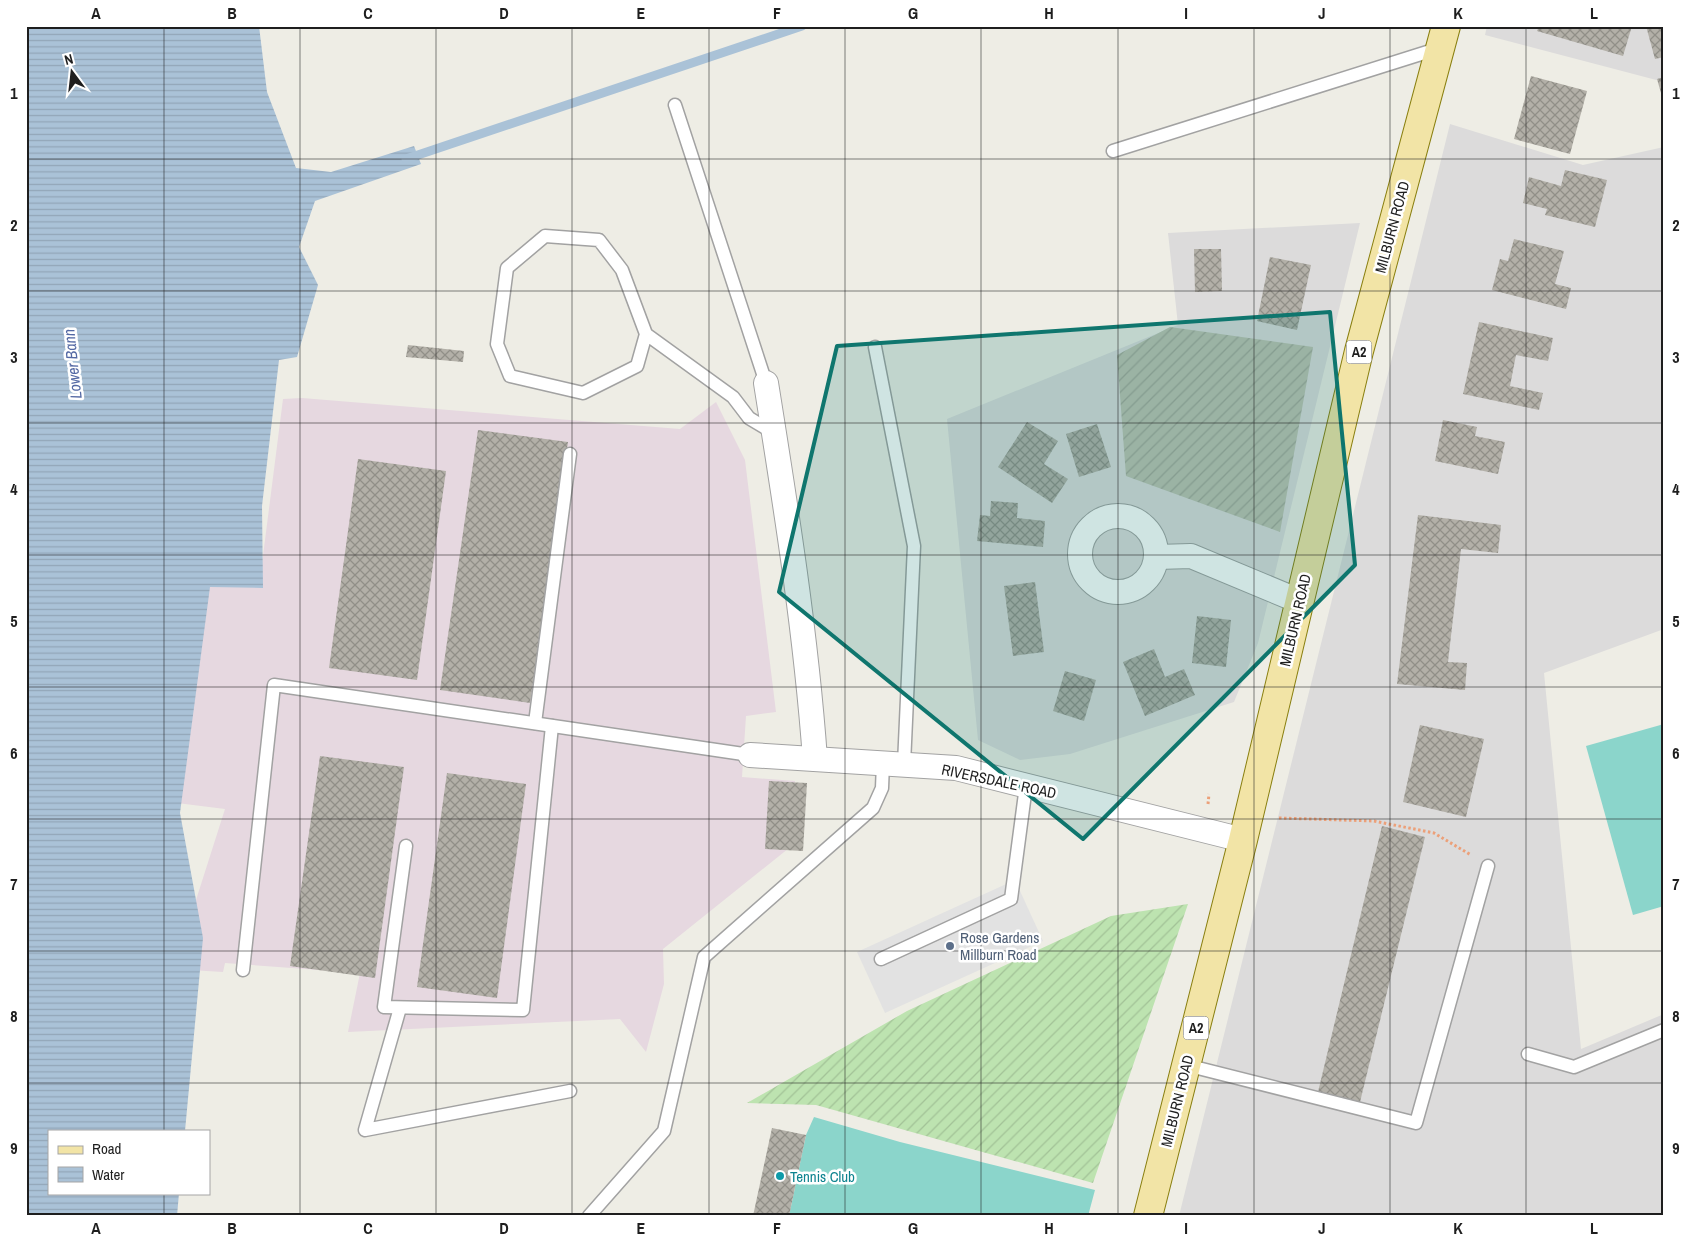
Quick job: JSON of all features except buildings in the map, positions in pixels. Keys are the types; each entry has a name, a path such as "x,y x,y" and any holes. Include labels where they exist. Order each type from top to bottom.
{"main road":[{"name":"MILBURN ROAD","path":"1148,1216 1246,828 1359,351 1443,37"}],"street":[{"path":"766,383 790,532 809,684 815,759"},
{"path":"1157,557 1191,556 1299,602"},
{"name":"RIVERSDALE ROAD","path":"750,755 956,768 1196,827 1246,828"}],"lane":[{"path":"1113,151 1443,37"},
{"path":"675,105 766,383"},
{"path":"646,334 637,366 583,394 510,376 497,344 507,268 545,236 599,240 622,270 646,334 733,397 749,418 774,433"},
{"path":"589,1216 664,1131 704,957 873,808 893,764 914,546 875,347"},
{"path":"535,723 570,454"},
{"path":"243,970 274,685 750,755"},
{"path":"406,846 384,1007 523,1010 552,726"},
{"path":"881,959 1011,899 1026,786"},
{"path":"1186,1065 1416,1123 1488,866"},
{"path":"400,1008 365,1130 570,1091"},
{"path":"1528,1054 1574,1067 1664,1030"}],"path":[{"path":"1246,828 1374,821 1434,833 1488,866"}],"highlighted area":[{"path":"1330,312 1355,565 1083,839 779,592 837,346"}],"shaded area":[{"path":"1487,26 1664,26 1664,82 1485,35"},
{"path":"1450,124 1583,165 1664,147 1664,629 1544,673 1581,1049 1664,1014 1664,1216 1179,1216"},
{"path":"1360,223 1258,643 1234,702 1070,754 1020,760 978,740 947,419 1178,325 1168,233"},
{"path":"1170,327 1313,347 1280,532 1126,476 1117,355"},
{"path":"302,398 680,429 716,402 745,460 776,712 746,716 742,777 795,781 794,844 663,949 664,984 646,1052 620,1019 348,1032 360,973 225,963 223,972 174,969 225,809 177,803 208,582 259,587 283,399"},
{"path":"1664,724 1664,906 1633,915 1586,746"},
{"name":"Rose Gardens Millburn Road","path":"1015,880 1043,941 885,1013 857,952"},
{"path":"814,1117 900,1142 1095,1190 1088,1216 789,1216 806,1135"}],"green space":[{"path":"1188,904 1093,1183 816,1105 747,1103 907,1011 1111,916"}],"water":[{"name":"Lower Bann","path":"26,26 259,26 267,92 296,168 331,172 414,146 421,164 315,201 299,247 318,285 297,357 279,360 262,506 263,588 210,587 180,813 203,938 185,1130 48,1130 48,1194 179,1194 177,1216 26,1216"}],"waterway":[{"path":"406,159 802,26"}],"place":[{"name":"Rose Gardens Millburn Road","path":"950,946"},
{"name":"Tennis Club","path":"780,1176"}]}
